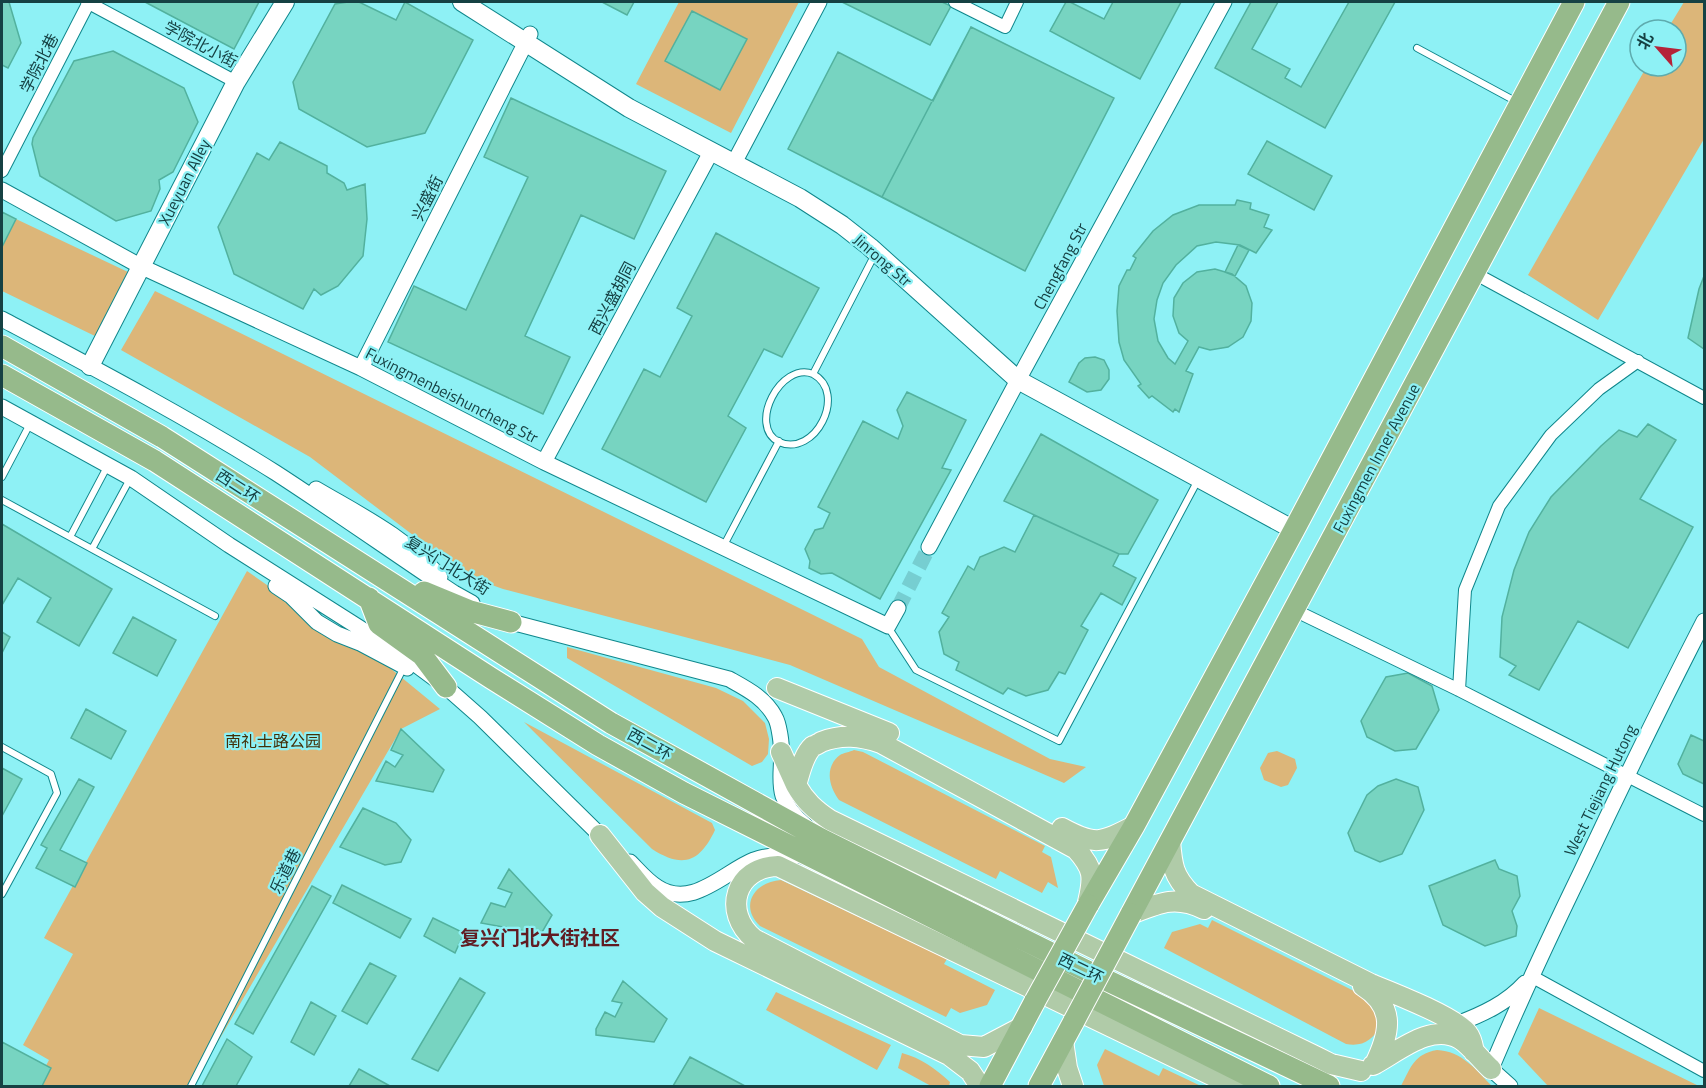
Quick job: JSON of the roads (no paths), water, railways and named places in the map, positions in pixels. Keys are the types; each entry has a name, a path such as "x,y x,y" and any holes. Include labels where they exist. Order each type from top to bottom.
{"highway":[{"path":"990,1086 1297,525 1574,2"},
{"name":"Fuxingmen Inner Avenue","path":"1039,1086 1619,2"},
{"name":"西二环","path":"2,346 162,437 611,723 817,848 1269,1086"},
{"name":"西二环","path":"2,375 155,461 598,745 684,793 817,848 1085,970 1323,1084"},
{"path":"377,574 471,611 511,622"},
{"path":"369,598 379,624 422,655 446,687"}],"main road":[{"name":"Xueyuan Alley","path":"90,366 236,82 285,2"},
{"name":"Jinrong Str","path":"462,2 527,39 628,108 711,152 737,158 842,225 1021,375 1199,478 1297,525"},
{"path":"481,2 527,39 737,158 807,189 881,242 1021,375 1297,525"},
{"path":"777,688 887,732 1082,839 1095,841 1111,838 1134,826"},
{"path":"796,785 803,764 813,746 833,738 848,736 864,737 881,743 1076,849 1088,862 1094,879 1088,905"},
{"path":"781,752 796,785 815,810 830,820 1317,1058 1331,1064 1368,1067"},
{"path":"600,835 645,892 690,927 714,941 949,1055 970,1071 980,1086"},
{"path":"1170,841 1172,866 1179,882 1191,894 1371,984 1402,996 1457,1024 1469,1034 1474,1052"},
{"path":"771,866 761,868 745,879 735,905 741,925 754,939 960,1045 984,1047 1022,1027"},
{"path":"739,868 778,866 1234,1086"},
{"path":"1131,914 1161,902 1188,901 1361,984 1374,993 1386,1013 1388,1022 1385,1044 1368,1067"},
{"path":"1323,1084 1368,1067 1422,1037 1440,1034 1460,1039 1491,1069"},
{"path":"1063,1041 1066,1068 1073,1086"}],"street":[{"name":"学院北小街","path":"88,2 236,82"},
{"name":"学院北巷","path":"2,171 88,2"},
{"path":"737,158 819,2"},
{"path":"955,2 1005,27 1017,2"},
{"name":"Chengfang Str","path":"930,547 1224,2"},
{"name":"兴盛街","path":"361,368 527,39"},
{"name":"西兴盛胡同","path":"544,462 711,152"},
{"name":"Fuxingmenbeishuncheng Str","path":"2,190 140,266 361,368 544,462 888,626"},
{"path":"1474,273 1704,398"},
{"path":"2,319 90,366"},
{"path":"1459,690 1465,590 1499,506 1551,435 1599,389 1638,361"},
{"name":"复兴门北大街","path":"90,366 233,447 381,526 428,563 454,593 511,622 729,679 757,695 769,707 777,720 781,752 780,785 783,798 817,848"},
{"path":"2,407 109,464 229,545 399,652 446,687 480,717 600,835 658,888 676,894 702,890 739,868 766,856 817,848"},
{"path":"229,545 246,566 291,596 317,622 446,687"},
{"path":"888,626 898,608"},
{"path":"1294,610 1459,690 1704,815"},
{"name":"West Tiejiang Hutong","path":"1491,1069 1531,976 1626,776 1700,639 1704,621"},
{"path":"729,679 777,688"},
{"path":"1457,1024 1505,1001 1518,991 1531,976 1704,1071"},
{"path":"1491,1069 1510,1086"}],"lane":[{"path":"1417,48 1520,104"},
{"path":"813,374 876,253"},
{"path":"807,372 813,374 824,382 828,390 822,422 803,442 791,445 779,441 769,433 766,418 775,392 780,385 794,375 807,372"},
{"path":"2,477 31,422"},
{"path":"723,548 779,441"},
{"path":"70,537 109,464"},
{"path":"92,549 131,478"},
{"path":"888,626 916,670 1059,741 1199,478"},
{"path":"2,500 215,616"},
{"name":"乐道巷","path":"191,1086 404,667"},
{"path":"2,747 51,774 57,793 2,894"}],"tunnel":[{"path":"898,608 929,547"}],"district":[{"name":"复兴门北大街社区","path":"540,938"}],"park label":[{"name":"南礼士路公园","path":"273,741"}]}
